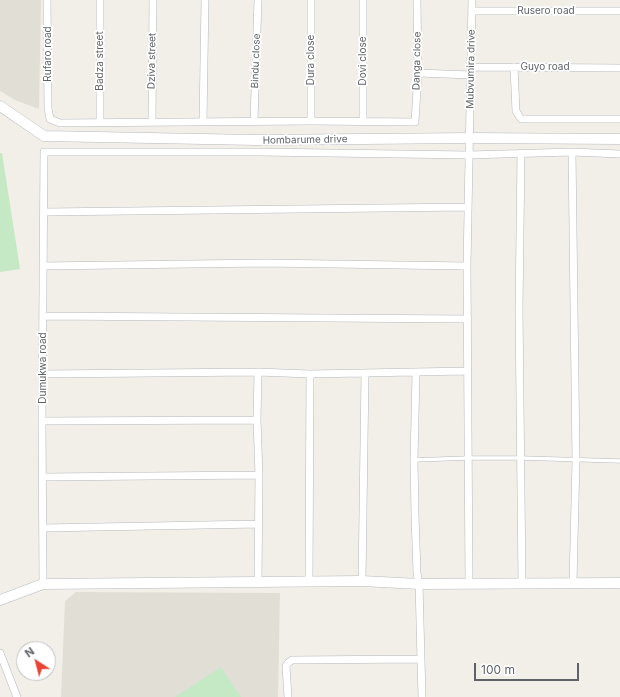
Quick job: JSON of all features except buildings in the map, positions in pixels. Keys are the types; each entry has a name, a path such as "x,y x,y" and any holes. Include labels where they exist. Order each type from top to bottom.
{"street":[{"name":"Rufaro road","path":"47,0 48,108 50,119 60,123 100,122"},
{"name":"Badza street","path":"100,0 100,122"},
{"name":"Dziva street","path":"152,121 153,0"},
{"path":"203,122 205,0"},
{"name":"Bindu close","path":"254,121 258,0"},
{"name":"Dura close","path":"310,120 311,0"},
{"name":"Dovi close","path":"363,0 363,122"},
{"name":"Danga close","path":"363,122 415,122 418,73 417,0"},
{"name":"Mubvumira drive","path":"469,584 468,207 472,0"},
{"name":"Rusero road","path":"472,11 620,11"},
{"name":"Guyo road","path":"471,66 620,68"},
{"path":"514,67 516,111 521,119 620,119"},
{"path":"418,73 471,75"},
{"name":"Hombarume drive","path":"0,106 44,136 256,140 470,138 620,139"},
{"path":"100,122 310,120 363,122"},
{"name":"Dumukwa road","path":"43,584 44,528 42,421 43,266 45,212 44,152 259,152 469,155"},
{"path":"469,155 572,152 620,154"},
{"path":"572,152 576,460 573,583"},
{"path":"521,153 519,310 522,583"},
{"path":"45,212 468,207"},
{"path":"43,266 265,263 468,266"},
{"path":"43,316 468,319"},
{"path":"43,374 258,372 365,374 468,371"},
{"path":"258,372 258,582"},
{"path":"416,373 414,460 416,563 419,584 422,697"},
{"path":"309,581 310,374"},
{"path":"362,581 365,374"},
{"path":"42,421 257,420"},
{"path":"43,477 259,475"},
{"path":"44,528 258,524"},
{"path":"0,600 43,584 309,581 362,581 419,584 620,583"},
{"path":"0,653 2,664 17,697"},
{"path":"288,697 286,666 292,660 422,659"}],"lane":[{"path":"414,460 520,458 620,461"}],"shaded area":[{"path":"0,0 41,0 39,109 15,100 0,91"},
{"path":"76,592 280,593 278,697 61,697 65,601"}],"green space":[{"path":"0,153 2,153 20,269 0,272"},
{"path":"221,667 241,697 175,697"}]}
